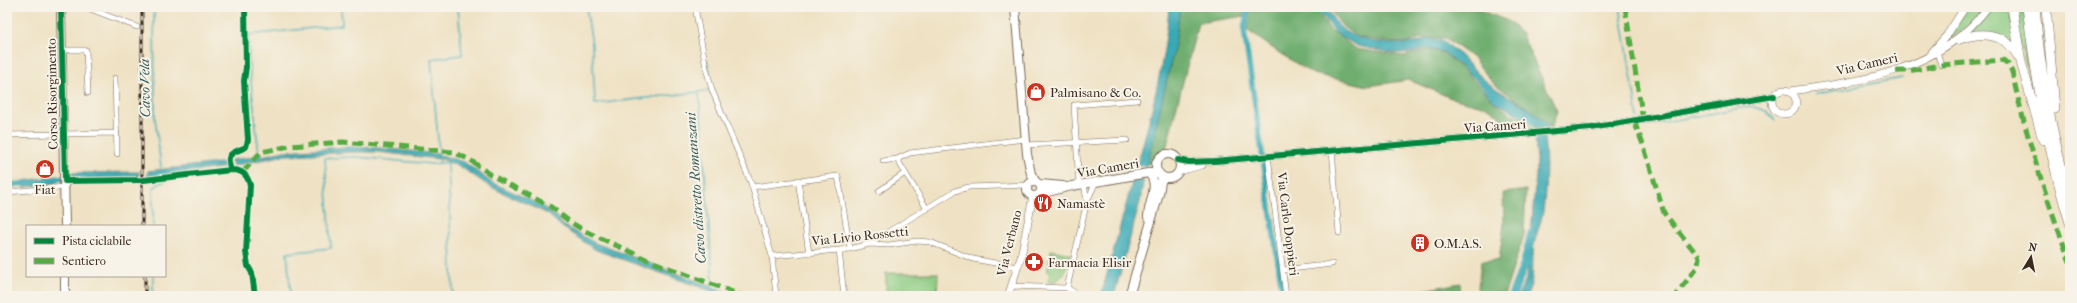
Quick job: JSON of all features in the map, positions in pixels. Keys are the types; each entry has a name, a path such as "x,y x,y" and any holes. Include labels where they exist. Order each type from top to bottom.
{"highway":[{"path":"2012,7 2022,62 2034,110 2064,189 2070,198"},
{"path":"2027,7 2036,73 2064,189"},
{"path":"2035,7 2052,124 2070,223"},
{"path":"2046,7 2055,114 2064,189"},
{"path":"1957,40 1969,35 1992,35 2005,40 2014,47 2022,62"}],"main road":[{"name":"Corso Risorgimento","path":"61,7 65,225"},
{"path":"1015,7 1027,154 1026,171 1041,190 1036,195 1028,192 1035,184"},
{"path":"1129,296 1147,230 1159,194 1162,173 1159,159 1165,155 1172,155 1178,160 1180,165 1176,176 1162,173"},
{"path":"1147,230 1148,212 1154,183 1152,176 1148,173"},
{"name":"Via Cameri","path":"1036,195 1078,185 1128,176 1148,173 1162,173"},
{"name":"Via Cameri","path":"1035,184 1078,185"},
{"path":"65,277 65,296"}],"street":[{"path":"85,7 137,27"},
{"path":"695,7 706,68 712,89 752,187 772,256 776,296"},
{"name":"Via Cameri","path":"1923,59 1947,35 1965,7"},
{"name":"Via Cameri","path":"1790,91 1896,71 1937,52 1957,40 1988,7"},
{"path":"62,50 86,50 88,93"},
{"path":"1937,52 1941,65"},
{"path":"115,78 117,154"},
{"name":"Via Cameri","path":"1797,101 1816,87"},
{"path":"1754,99 1780,113 1787,114 1794,110 1797,101 1790,91 1780,90 1772,100 1773,108"},
{"name":"Via Cameri","path":"1215,161 1552,132 1640,120 1774,96"},
{"path":"1087,201 1078,185 1074,105 1137,100"},
{"path":"7,135 117,133"},
{"path":"883,161 897,159 910,153 1025,142 1127,140"},
{"path":"1332,150 1339,233"},
{"name":"Via Carlo Doppieri","path":"1265,156 1286,296"},
{"path":"897,159 927,209"},
{"path":"1178,160 1189,162 1215,161"},
{"path":"1179,171 1215,161"},
{"path":"7,192 65,181 135,181 231,170 243,172 248,177 250,185 246,252 248,266 252,273 255,296"},
{"path":"879,191 905,173"},
{"path":"752,187 838,176 850,249"},
{"path":"798,180 809,252"},
{"path":"1067,288 1087,201 1096,182"},
{"path":"869,244 955,191 969,187 1035,184"},
{"name":"Via Verbano","path":"1008,296 1036,195"},
{"name":"Via Livio Rossetti","path":"772,256 850,249 869,244 889,245 917,241 930,242 973,259 1017,267"},
{"path":"839,250 844,296"},
{"path":"1283,270 1332,264"},
{"path":"1011,286 1067,288 1080,296"}],"green space":[{"path":"1180,7 1246,7 1245,16 1198,23 1166,149 1160,151 1150,163 1147,164 1175,45"},
{"path":"1250,7 1315,7 1329,28 1356,49 1403,56 1429,50 1444,53 1468,74 1494,102 1511,114 1523,118 1533,131 1505,132 1500,116 1487,107 1451,98 1409,80 1368,86 1313,74 1247,30"},
{"path":"1328,7 1416,7 1437,10 1475,8 1508,21 1521,33 1557,111 1551,129 1548,123 1492,82 1473,58 1446,38 1420,38 1408,43 1388,42 1357,37 1343,27"},
{"path":"1968,7 1985,7 1969,25 1945,43"},
{"path":"1992,7 2010,7 2015,44 1969,33"},
{"path":"2014,7 2023,7 2039,112 2020,42"},
{"path":"1526,190 1524,235 1504,296 1477,296 1481,261 1499,260 1504,224 1503,193"},
{"path":"1051,250 1071,254 1067,268 1062,277 1053,282 1048,282 1050,272 1047,271"},
{"path":"886,273 938,273 937,296 886,296"},
{"path":"1460,283 1461,296 1424,296 1423,290"}],"water":[{"path":"1169,7 1180,7 1175,45 1147,165 1135,167 1138,163 1157,86"},
{"path":"1316,7 1325,7 1342,29 1356,37 1375,42 1395,44 1435,39 1450,46 1491,85 1531,110 1545,122 1549,128 1535,129 1523,117 1495,102 1474,78 1444,52 1426,49 1410,53 1392,53 1357,46 1337,34"},
{"path":"1535,136 1544,136 1546,164 1544,203 1534,245 1531,284 1526,296 1518,296 1527,277 1537,163"},
{"path":"346,147 380,148 439,154 439,159 377,152 357,152 285,155 233,166 231,160 254,157 257,152 262,153 262,156 284,151"},
{"path":"441,155 464,162 493,183 541,205 556,216 563,225 595,243 738,296 725,296 596,250 562,227 548,214 489,186 461,167 441,159"},
{"path":"228,162 227,167 147,177 148,171"},
{"path":"139,172 139,178 70,179 70,173"},
{"path":"58,176 57,183 24,187 23,181"},
{"path":"1144,177 1140,202 1114,296 1101,296 1133,179"}],"waterway":[{"name":"Cavo Vela","path":"154,7 155,118 161,167"},
{"name":"Cavo distretto Romanzani","path":"244,7 244,35 342,25 341,7"},
{"name":"Cavo distretto Romanzani","path":"291,296 287,253 331,248 325,158 356,157 432,164 440,163 431,59 462,55 458,7"},
{"name":"Cavo distretto Romanzani","path":"586,7 592,45 595,104 699,92 713,283"},
{"path":"1248,7 1244,30 1283,296"},
{"path":"1504,10 1529,7"},
{"path":"1620,7 1638,118"},
{"name":"Cavo distretto Romanzani","path":"248,35 249,64 259,154"},
{"name":"Cavo distretto Romanzani","path":"707,60 710,73"},
{"path":"1816,94 1902,78"},
{"name":"Cavo distretto Romanzani","path":"699,92 710,90"},
{"path":"1640,121 1643,126 1751,106 1766,111 1775,120"},
{"name":"Cavo distretto Romanzani","path":"440,163 448,163 453,296"},
{"path":"51,180 78,176"},
{"name":"Cavo Vela","path":"153,225 153,188 164,181"},
{"path":"7,185 31,183"},
{"path":"1512,296 1525,262 1532,233"},
{"name":"Cavo Vela","path":"153,277 153,296"}],"railway":[{"path":"142,7 142,225"},
{"path":"145,277 145,296"}],"marked path":[{"path":"1625,7 1643,120"},
{"path":"1896,71 1908,71 1941,65 2003,60 2008,64 2012,72 2038,168 2070,262"},
{"path":"1634,121 1644,147 1664,213 1699,257 1698,266 1675,296"},
{"path":"243,172 261,152 290,146 343,142 453,152 470,160 493,176 551,207 570,222 585,231 648,260 743,296"}],"cycle path":[{"path":"61,7 65,181 144,180 231,170 241,172 246,176 250,185 246,252 248,266 252,273 255,296"},
{"path":"231,170 229,164 231,154 246,147 248,140 244,81 246,67 245,7"},
{"path":"1178,160 1189,162 1215,161 1591,128 1774,96"}],"place":[{"name":"Palmisano & Co.","path":"1036,92"},
{"name":"Fiat","path":"45,169"},
{"name":"Namastè","path":"1043,203"},
{"name":"O.M.A.S.","path":"1420,243"},
{"name":"Farmacia Elisir","path":"1034,262"}]}
